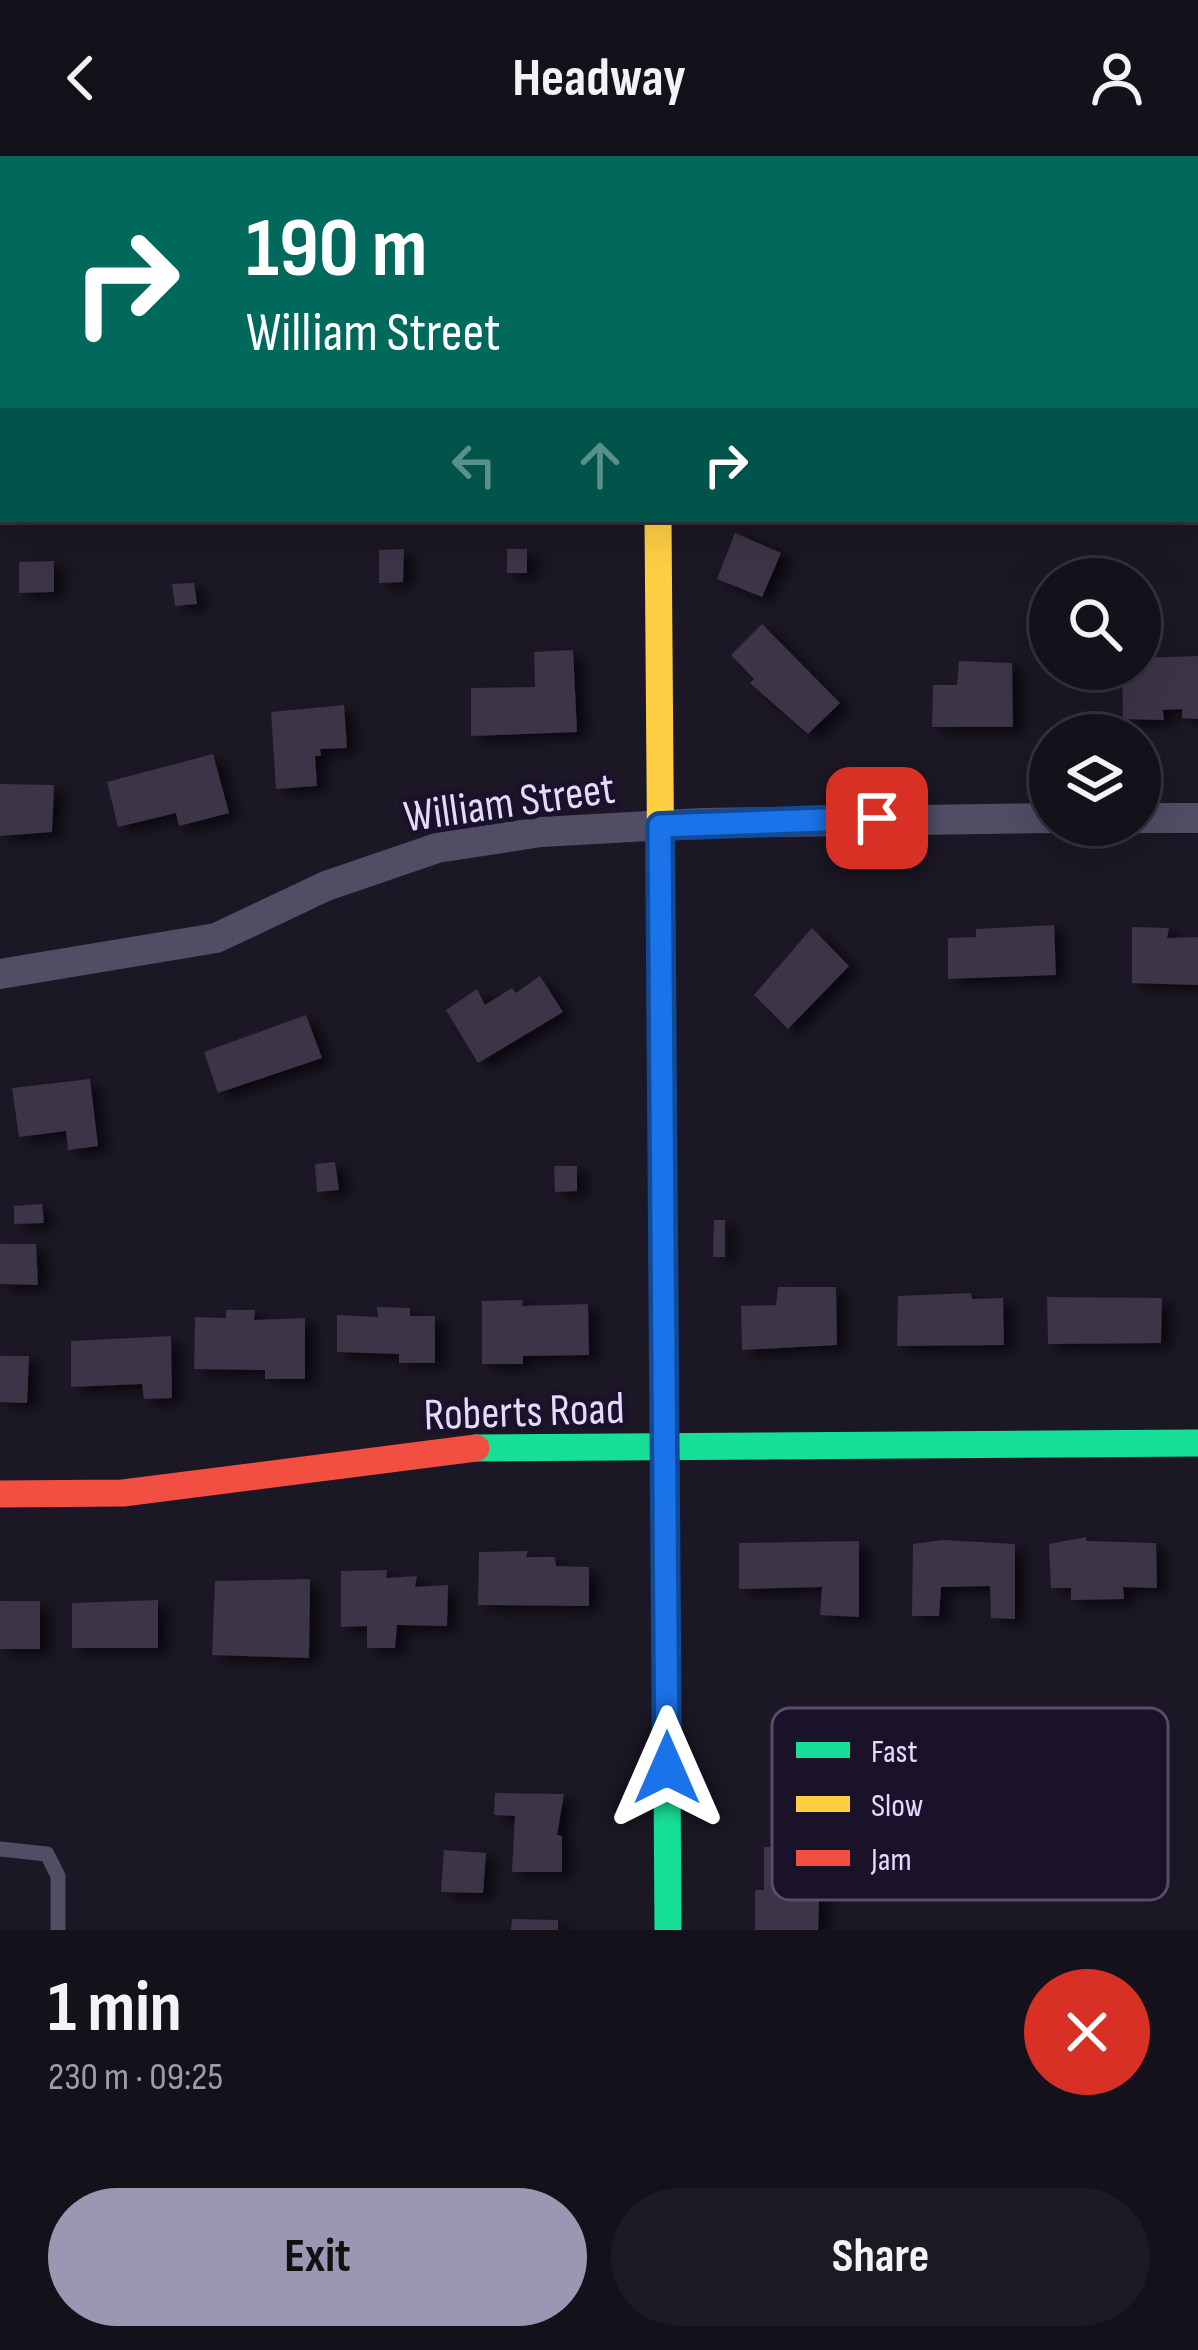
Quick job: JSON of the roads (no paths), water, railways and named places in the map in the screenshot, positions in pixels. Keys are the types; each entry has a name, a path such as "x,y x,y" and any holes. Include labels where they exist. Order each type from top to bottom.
{"street":[{"path":"658,522 668,1930"},
{"name":"William Street","path":"0,974 216,938 326,886 436,848 541,832 1029,818"},
{"path":"1161,818 1198,818"},
{"name":"Roberts Road","path":"0,1494 123,1493 480,1448 1198,1443"}],"lane":[{"path":"0,1849 47,1854 58,1876 58,1930"}]}
